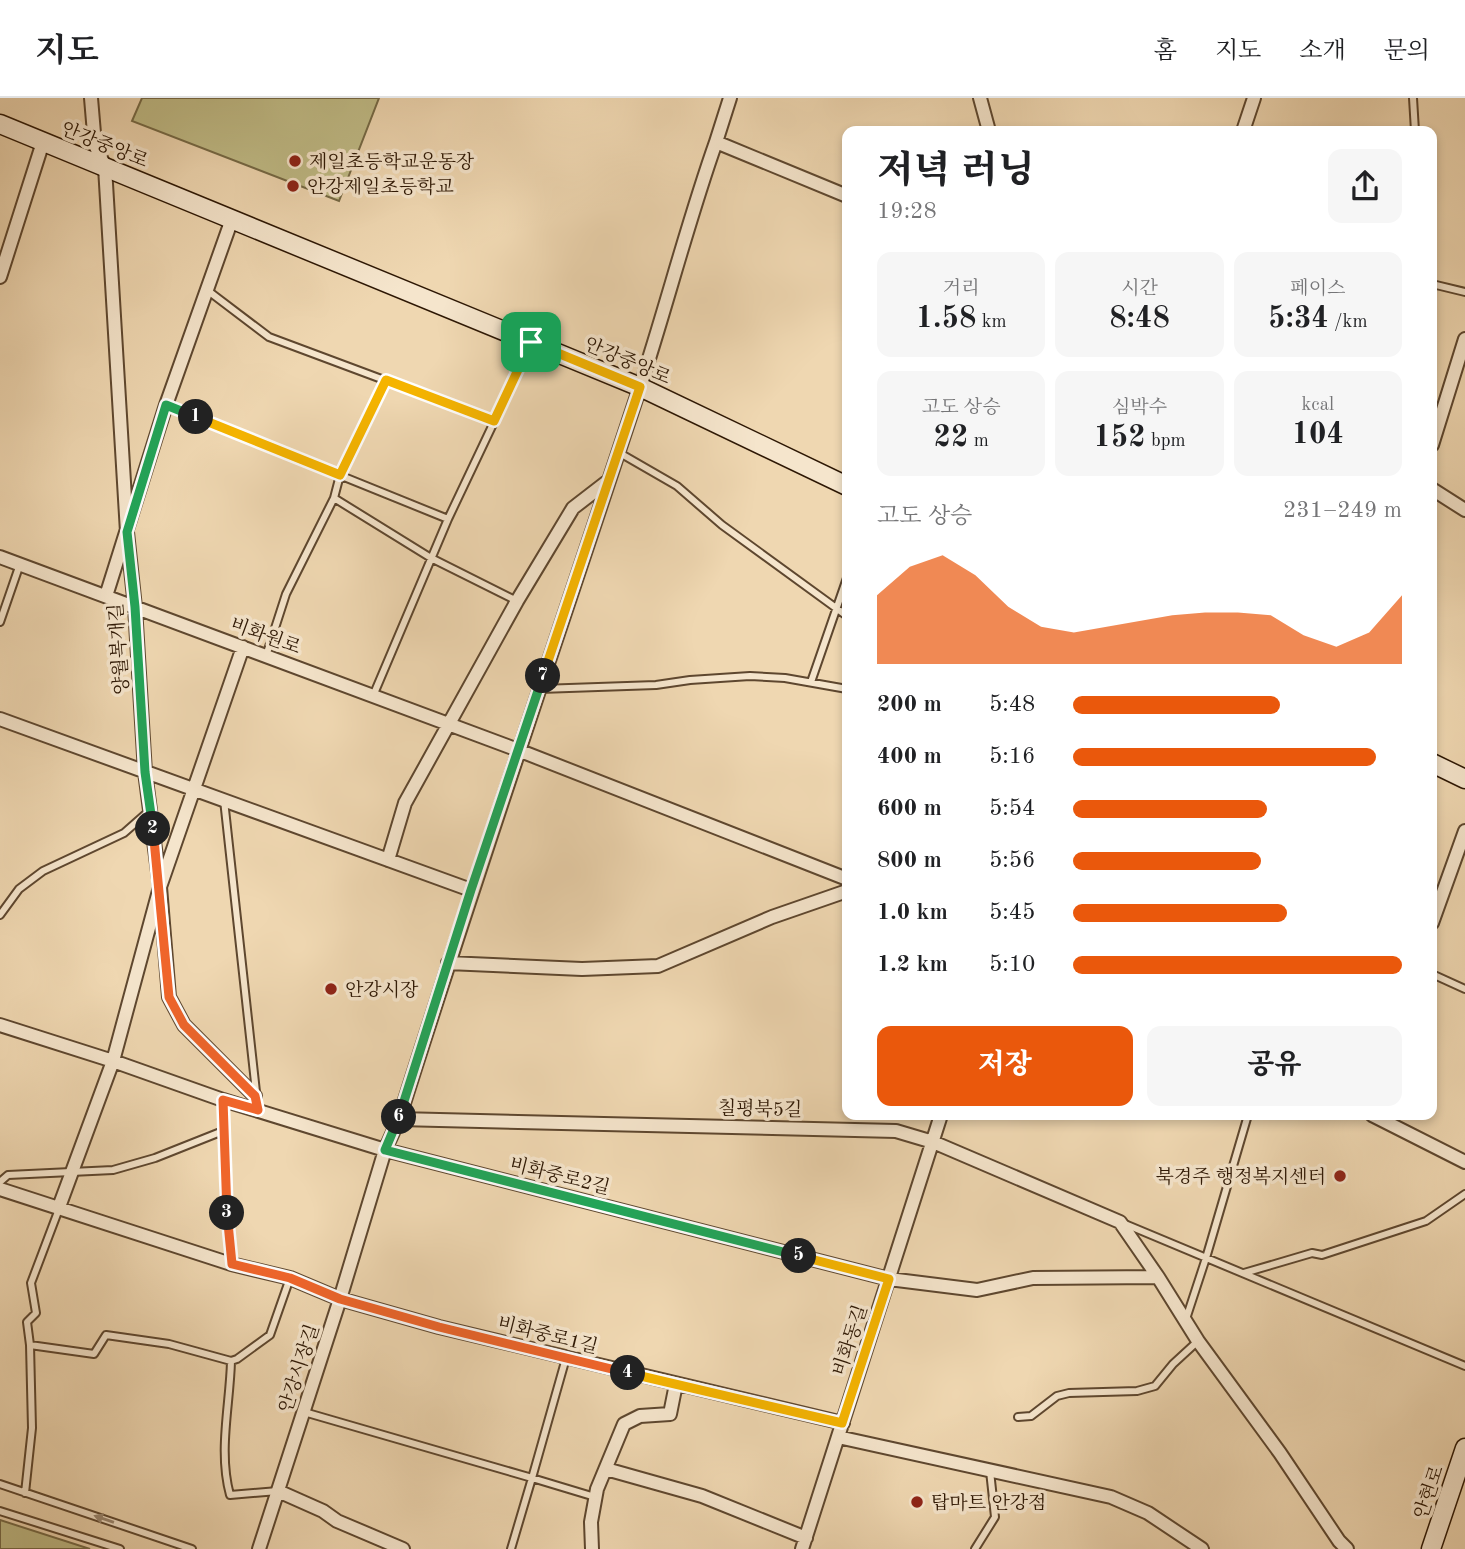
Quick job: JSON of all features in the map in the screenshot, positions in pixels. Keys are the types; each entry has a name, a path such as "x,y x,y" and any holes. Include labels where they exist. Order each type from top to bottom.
{"main road":[{"name":"안강중앙로","path":"0,124 640,387 842,484"},
{"path":"1437,765 1465,779"},
{"name":"안현로","path":"1431,1549 1465,1448"}],"street":[{"name":"양월복개길","path":"91,98 95,145 105,167 127,532 135,607 145,772 160,887 169,997 184,1025 255,1096"},
{"path":"399,1119 471,890 640,387 730,98"},
{"path":"980,98 988,126"},
{"path":"1245,126 1254,98"},
{"path":"0,277 43,142"},
{"path":"716,142 842,194"},
{"path":"106,596 166,405 232,219"},
{"path":"1437,429 1465,339"},
{"path":"388,860 405,803 517,601 573,508 608,480"},
{"path":"1437,492 1465,510"},
{"name":"비화원로","path":"0,557 518,750 842,877"},
{"path":"60,1207 113,1061 160,887 243,647"},
{"path":"0,719 471,890"},
{"path":"1437,909 1465,831"},
{"path":"448,963 582,969 658,966 772,917 842,893"},
{"name":"비화중로2길","path":"0,1025 223,1100 385,1150 889,1279"},
{"name":"칠평북5길","path":"399,1119 896,1130 933,1142 1120,1222"},
{"name":"안강시장길","path":"259,1549 385,1150 399,1119"},
{"name":"비화동길","path":"606,1469 702,1496 804,1544 940,1120"},
{"path":"1382,1120 1465,1162"},
{"name":"비화중로1길","path":"0,1189 232,1264 290,1278 340,1299 439,1327 842,1423"},
{"path":"1120,1222 1198,1341 1347,1549"},
{"path":"889,1279 977,1290 1032,1278 1158,1277"},
{"path":"592,1549 591,1522 595,1497 624,1424 640,1416 670,1414 676,1384"},
{"path":"838,1437 990,1469 1132,1504 1202,1549"},
{"path":"278,1491 323,1511 337,1521 403,1549"}],"lane":[{"path":"1413,98 1415,126"},
{"path":"1437,285 1465,292"},
{"path":"207,289 269,337 494,421"},
{"path":"373,696 448,519 531,342"},
{"path":"266,656 286,594 334,498 340,475 386,380"},
{"path":"166,405 448,519"},
{"path":"618,452 677,486 722,525 842,612"},
{"path":"334,498 432,558 517,601"},
{"path":"0,622 20,564"},
{"path":"811,682 842,594"},
{"path":"538,689 656,685 750,676 785,678 842,689"},
{"path":"224,800 258,1110"},
{"path":"0,915 19,889 43,871 124,833 150,810"},
{"path":"1437,976 1465,989"},
{"path":"223,1100 225,1201 232,1264"},
{"path":"1185,1320 1247,1120"},
{"path":"0,1182 8,1175 113,1170 155,1158 223,1130"},
{"path":"1244,1273 1312,1253 1322,1255 1426,1221 1465,1194"},
{"path":"24,1493 32,1428 27,1322 36,1312 31,1283 60,1207"},
{"path":"1120,1222 1465,1366"},
{"path":"30,1345 94,1354 106,1335 169,1344 231,1361 270,1335 290,1278"},
{"path":"1017,1417 1031,1416 1056,1396 1069,1393 1124,1392 1155,1386 1173,1364 1198,1341"},
{"path":"511,1549 566,1358"},
{"path":"231,1361 230,1394 224,1429 226,1483 230,1495 278,1491"},
{"path":"304,1412 595,1497"},
{"path":"975,1549 995,1517 990,1469"},
{"path":"0,1484 192,1549"},
{"path":"0,1511 120,1549"}],"shaded area":[{"name":"제일초등학교운동장","path":"142,98 379,98 339,201 132,121"},
{"path":"0,1520 90,1549 0,1549"}],"place":[{"name":"제일초등학교운동장","path":"295,161"},
{"name":"안강제일초등학교","path":"293,186"},
{"name":"안강시장","path":"331,989"},
{"name":"북경주 행정복지센터","path":"1340,1176"},
{"name":"탑마트 안강점","path":"917,1502"}],"route":[{"path":"531,342 640,387 471,890 399,1119 385,1150 889,1279 842,1423 439,1327 340,1299 290,1278 232,1264 225,1201 223,1100 258,1110 255,1096 184,1025 169,997 160,887 145,772 135,607 127,532 166,405 340,475 386,380 494,421 531,342"}]}
